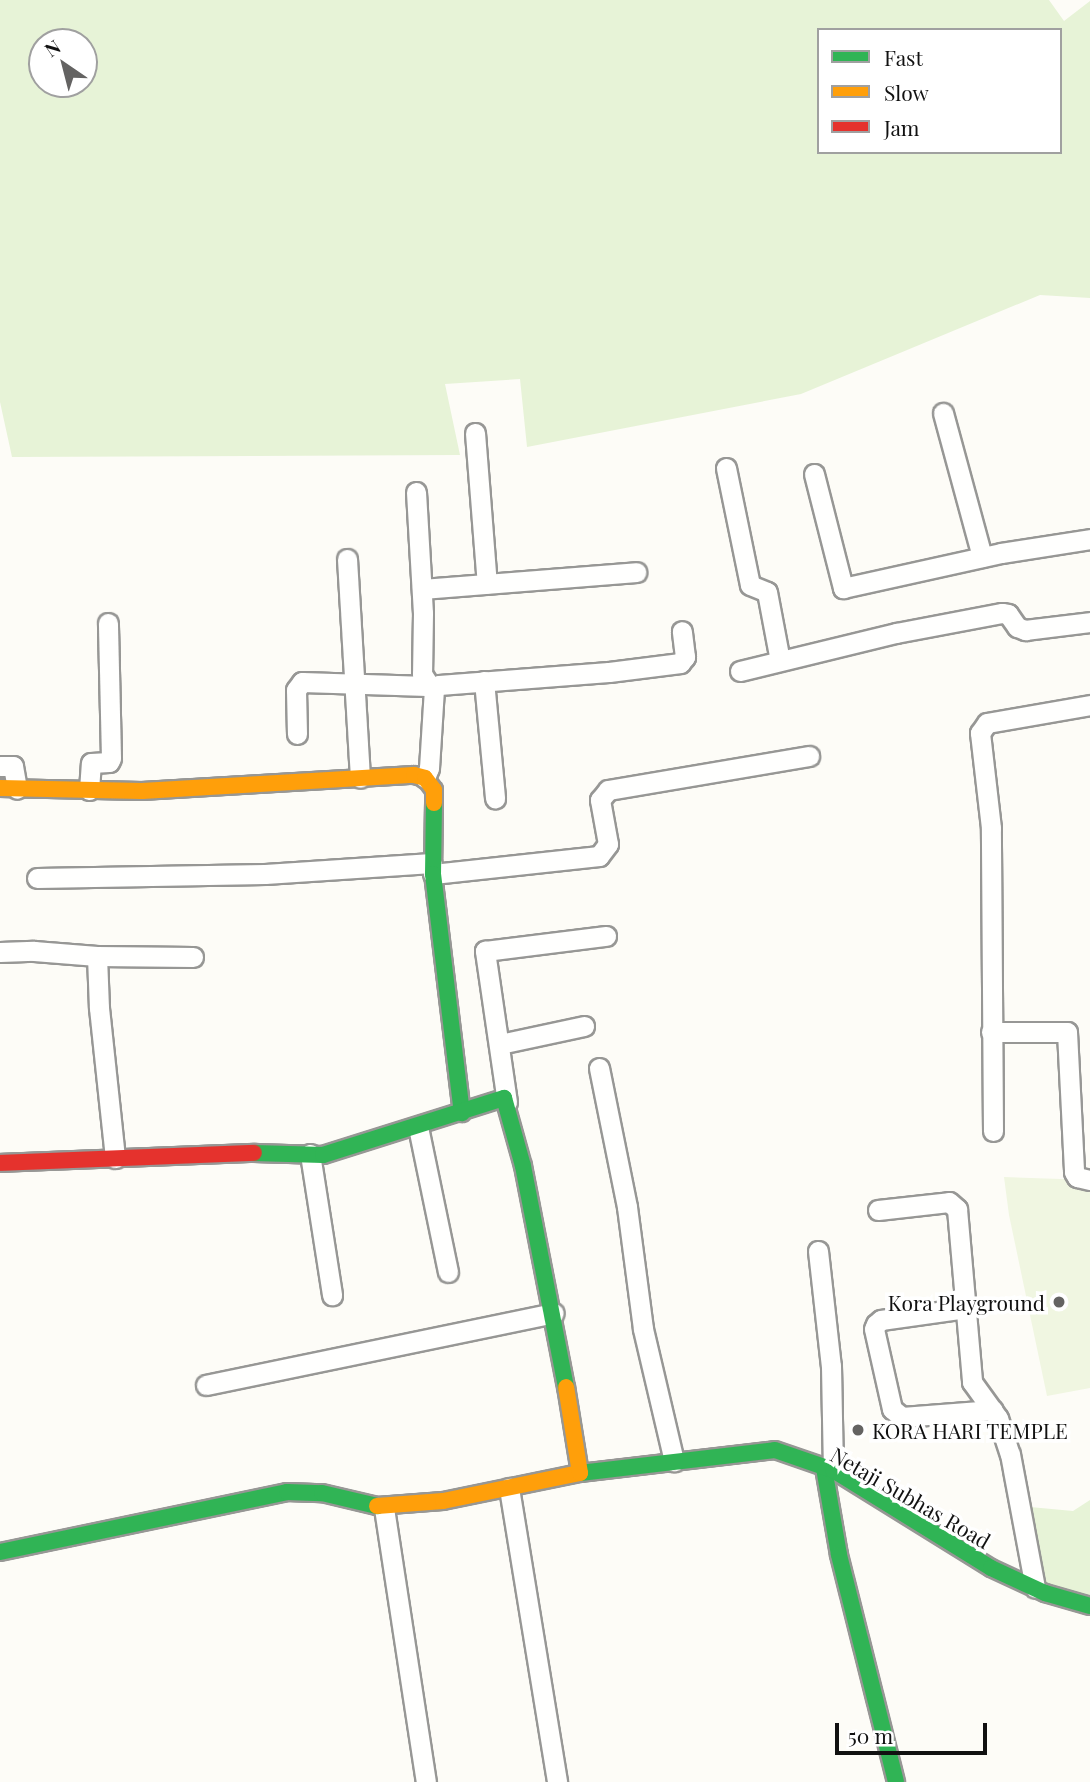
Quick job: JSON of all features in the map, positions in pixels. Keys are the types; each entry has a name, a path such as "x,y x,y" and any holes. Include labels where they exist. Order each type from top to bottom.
{"street":[{"path":"943,414 982,557"},
{"path":"475,433 487,584"},
{"path":"726,468 750,585 767,592 780,661"},
{"path":"814,474 843,588 982,557 1090,539"},
{"path":"416,492 422,589 422,674 430,689 429,768 425,778"},
{"path":"348,559 360,778"},
{"path":"422,589 636,572"},
{"path":"740,671 896,633 1002,613 1008,614 1017,627 1025,630 1090,622"},
{"path":"89,790 91,763 109,762 111,758 108,623"},
{"path":"297,734 298,685 302,682 430,689 439,685 609,672 680,663 685,657 682,631"},
{"path":"484,681 495,798"},
{"path":"993,1131 991,828 980,733 987,723 1090,705"},
{"path":"37,878 433,868 599,856 608,844 600,800 608,790 809,756"},
{"path":"0,766 10,765 15,769 8,788 142,791 414,775 425,778 433,790 433,868 462,1114"},
{"path":"580,1473 554,1313 507,1102 485,951 607,936"},
{"path":"0,952 193,957"},
{"path":"97,956 99,1008 115,1158"},
{"path":"500,1044 584,1026"},
{"path":"991,1032 1067,1032 1074,1172 1077,1177 1090,1180"},
{"path":"599,1068 627,1207 643,1329 674,1461"},
{"path":"0,1163 229,1152 310,1154 342,1151 462,1114 498,1098 507,1102"},
{"path":"418,1127 448,1272"},
{"path":"310,1154 332,1295"},
{"path":"877,1210 953,1204 957,1209 972,1382 993,1410 1010,1454 1035,1588"},
{"path":"818,1251 831,1366 828,1469 839,1555 896,1782"},
{"path":"966,1308 881,1320 876,1324 874,1329 892,1409 902,1417 993,1410"},
{"path":"206,1385 554,1313"},
{"name":"Netaji Subhas Road","path":"384,1508 443,1501 580,1473 775,1450 828,1469 991,1568 1035,1588 1090,1606"},
{"path":"509,1488 557,1782"},
{"path":"0,1552 287,1492 322,1493 384,1508 426,1782"}],"green space":[{"path":"0,0 1049,0 1064,21 1090,1 1090,298 1040,295 801,394 527,447 520,379 445,384 460,455 12,457 0,402"},
{"name":"Kora Playground","path":"1004,1177 1090,1180 1090,1388 1047,1396 1009,1215"},
{"path":"1090,1500 1090,1607 1045,1593 1030,1507 1073,1511"}],"traffic: fast":[{"path":"434,803 433,874 462,1113"},
{"path":"254,1153 323,1155 504,1098 523,1166 566,1387"},
{"path":"580,1473 775,1450 833,1470 991,1568 1045,1593 1090,1606"},
{"path":"824,1468 839,1555 896,1782"},
{"path":"0,1552 287,1492 322,1493 377,1506"}],"traffic: slow":[{"path":"0,788 142,791 414,775 425,778 434,790 434,803"},
{"path":"377,1506 443,1501 580,1473 566,1387"}],"traffic: jam":[{"path":"0,1163 254,1153"}],"place":[{"name":"Kora Playground","path":"1059,1302"},
{"name":"KORA HARI TEMPLE","path":"858,1430"}]}
